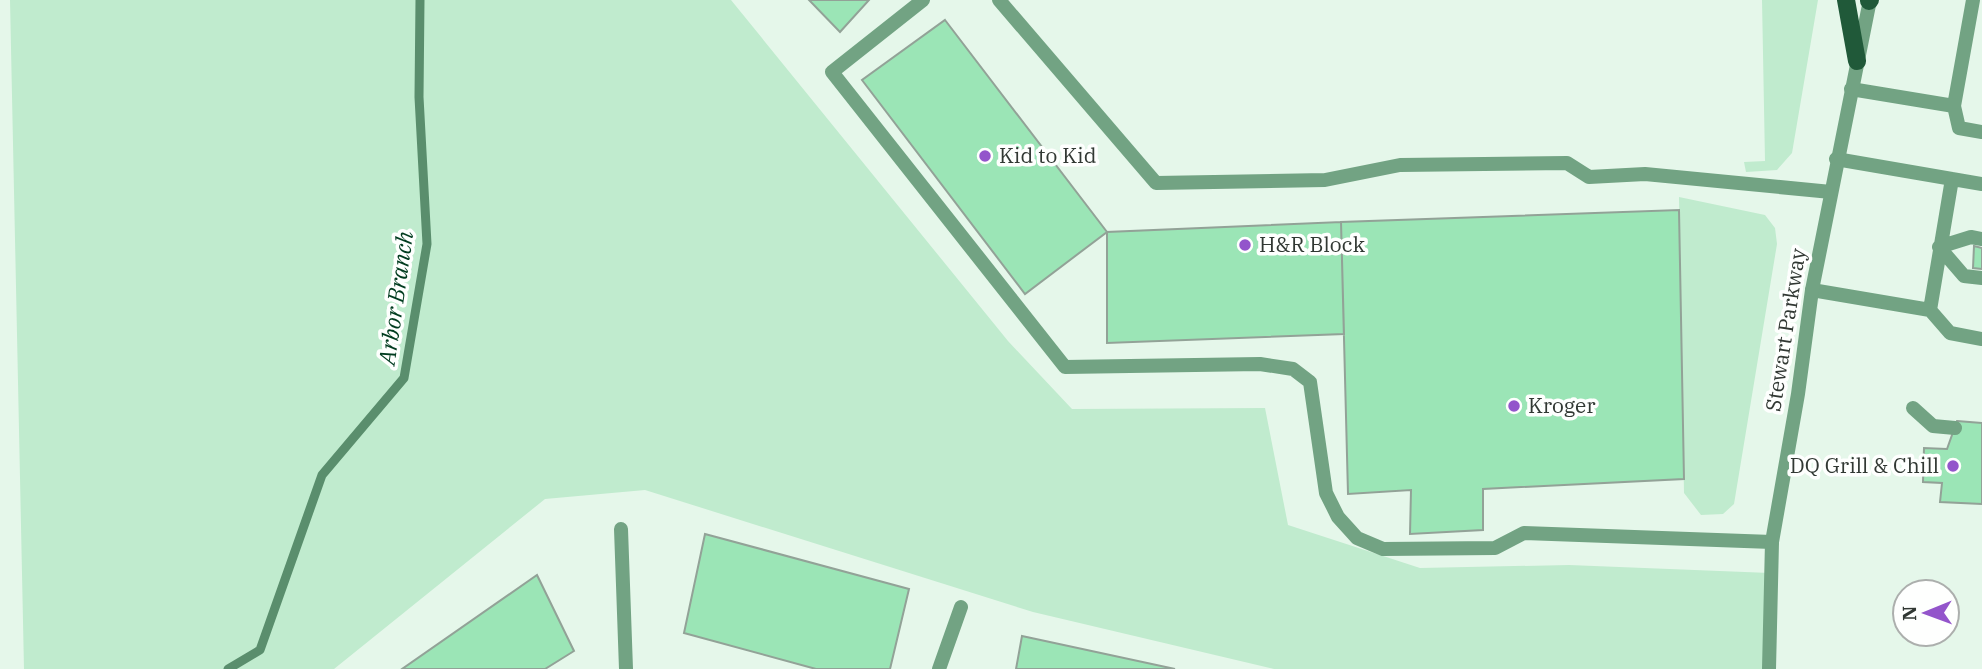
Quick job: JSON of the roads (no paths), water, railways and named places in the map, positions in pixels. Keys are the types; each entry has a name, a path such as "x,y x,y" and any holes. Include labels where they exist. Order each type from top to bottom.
{"main road":[{"path":"1846,0 1857,61"}],"street":[{"path":"923,0 832,72 1065,367 1260,364 1293,369 1310,382 1326,493 1338,517 1357,538 1383,549 1495,548 1524,533 1772,542"},
{"path":"999,0 1156,183 1325,180 1400,165 1567,163 1589,177 1645,174 1831,192"},
{"name":"Stewart Parkway","path":"1769,669 1772,542 1798,394 1812,290 1836,159 1870,0"},
{"path":"1973,0 1954,106 1959,128 1982,132"},
{"path":"1851,89 1954,106"},
{"path":"1836,159 1982,184"},
{"path":"1930,310 1938,247 1952,178"},
{"path":"1938,247 1971,237 1982,239"},
{"path":"1938,247 1964,275 1982,278"},
{"path":"1812,290 1930,310 1950,333 1982,339"},
{"path":"1913,408 1933,426 1955,428"},
{"path":"621,529 626,669"},
{"path":"939,669 961,607"}],"waterway":[{"name":"Arbor Branch","path":"228,669 260,650 322,475 404,378 427,244 419,97 420,0"}],"place":[{"name":"Kid to Kid","path":"985,156"},
{"name":"H&R Block","path":"1245,245"},
{"name":"Kroger","path":"1514,406"},
{"name":"DQ Grill & Chill","path":"1953,466"}]}
